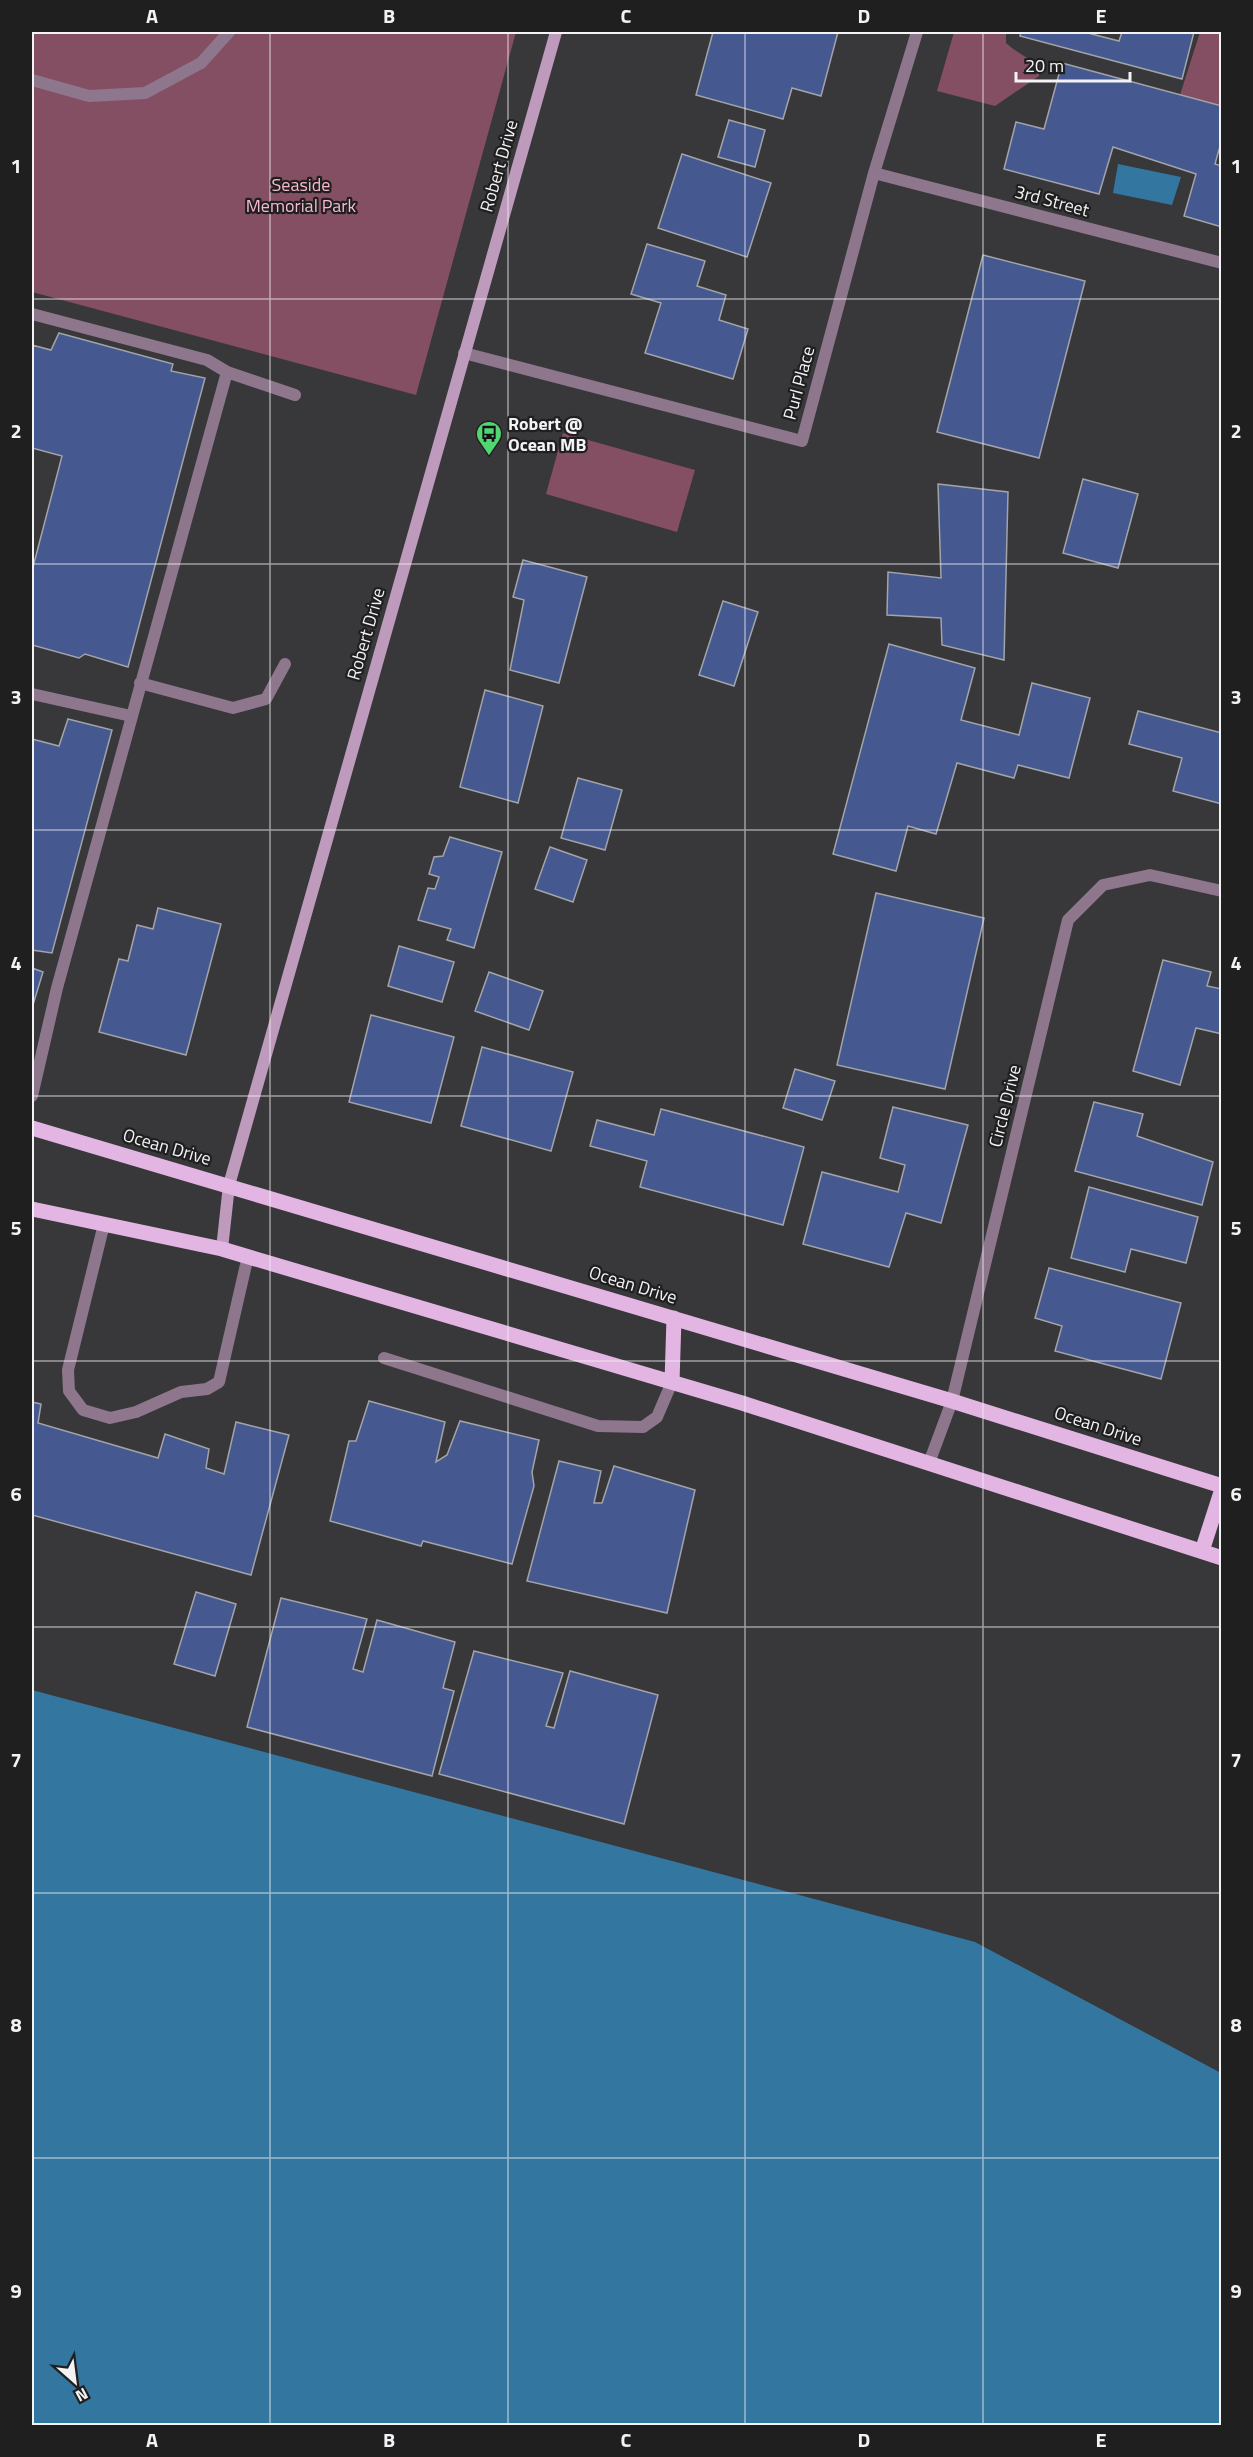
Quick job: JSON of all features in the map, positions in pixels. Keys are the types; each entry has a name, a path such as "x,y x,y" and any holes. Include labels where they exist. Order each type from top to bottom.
{"main road":[{"name":"Ocean Drive","path":"32,1128 952,1401 1221,1487"},
{"path":"32,1209 222,1249 672,1382 1221,1558"},
{"path":"672,1382 674,1318"},
{"path":"1202,1551 1221,1487"}],"street":[{"path":"32,80 89,96 145,93 201,63 229,32"},
{"name":"Robert Drive","path":"222,1249 229,1185 556,32"},
{"name":"Purl Place","path":"464,353 802,441 874,173 917,32"},
{"name":"3rd Street","path":"874,173 1221,263"},
{"path":"32,314 207,360 227,372 295,395"},
{"path":"32,1096 57,988 227,372"},
{"path":"140,684 233,708 266,699 285,664"},
{"path":"32,694 131,716"},
{"name":"Circle Drive","path":"929,1463 952,1401 1068,921 1103,885 1150,875 1221,891"},
{"path":"104,1224 68,1370 69,1391 83,1410 110,1418 136,1412 181,1392 207,1389 219,1383 248,1257"},
{"path":"384,1358 598,1426 644,1427 657,1417 672,1382"}],"green space":[{"name":"Seaside Memorial Park","path":"32,32 516,32 416,395 32,292"},
{"path":"954,32 1006,32 1006,43 1040,68 1039,76 995,106 937,91"},
{"path":"1200,32 1221,32 1221,106 1180,95"},
{"path":"563,433 695,470 677,532 546,494"}],"water":[{"path":"1118,164 1181,177 1172,205 1113,193"},
{"path":"32,1690 975,1942 1221,2073 1221,2425 32,2425"}],"building":[{"path":"713,32 838,32 821,96 792,88 783,119 696,95"},
{"path":"1021,32 1084,32 1119,41 1122,32 1194,32 1182,79 1020,36"},
{"path":"1062,63 1222,106 1222,139 1215,164 1222,166 1222,227 1184,216 1196,174 1113,147 1099,194 1004,169 1016,122 1044,129"},
{"path":"729,120 765,130 755,167 718,157"},
{"path":"682,154 771,183 747,257 658,228"},
{"path":"647,244 705,261 697,286 726,295 719,320 748,329 733,379 645,353 661,303 631,294"},
{"path":"983,255 1085,281 1039,458 937,432"},
{"path":"59,333 173,364 171,371 205,378 128,667 85,654 79,658 32,645 32,566 62,456 32,448 32,345 51,350"},
{"path":"1083,479 1138,494 1118,568 1063,553"},
{"path":"938,484 1008,492 1004,660 942,645 941,618 887,615 888,572 941,578"},
{"path":"523,560 587,577 559,683 510,670 524,600 513,597"},
{"path":"723,601 758,612 734,686 699,675"},
{"path":"889,644 975,668 961,720 1019,735 1032,683 1090,698 1069,778 1018,765 1014,778 957,763 936,834 908,826 896,871 833,854"},
{"path":"485,690 543,706 518,803 460,787"},
{"path":"1138,711 1222,733 1222,804 1173,791 1182,758 1129,744"},
{"path":"68,719 112,730 52,953 32,950 32,739 59,746"},
{"path":"578,778 622,790 605,850 561,838"},
{"path":"450,837 502,852 474,948 447,940 451,929 418,920 428,888 435,889 439,877 429,874 434,857 443,856"},
{"path":"550,847 587,860 573,902 535,889"},
{"path":"876,893 984,918 945,1089 837,1065"},
{"path":"158,908 221,924 186,1055 99,1032 119,959 128,961 137,925 153,929"},
{"path":"399,946 454,962 442,1002 388,986"},
{"path":"1163,960 1211,972 1207,986 1222,989 1222,1034 1196,1028 1180,1085 1133,1071"},
{"path":"32,968 43,972 32,1008"},
{"path":"489,972 543,991 529,1030 475,1011"},
{"path":"371,1015 454,1037 431,1123 349,1102"},
{"path":"482,1047 573,1072 551,1151 461,1126"},
{"path":"795,1069 835,1081 822,1120 783,1108"},
{"path":"1094,1102 1143,1114 1137,1136 1213,1162 1202,1205 1075,1171"},
{"path":"893,1107 968,1125 941,1223 906,1213 889,1267 803,1244 822,1172 898,1192 905,1165 880,1158"},
{"path":"661,1109 804,1147 783,1225 640,1187 647,1161 590,1146 597,1120 654,1135"},
{"path":"1089,1187 1198,1217 1186,1263 1131,1249 1125,1272 1071,1258"},
{"path":"1049,1268 1181,1303 1161,1379 1055,1351 1062,1326 1035,1318"},
{"path":"369,1401 445,1422 436,1462 447,1455 460,1421 539,1440 532,1472 534,1486 512,1564 423,1541 421,1546 330,1521 349,1441 356,1441"},
{"path":"32,1402 41,1404 38,1423 158,1458 165,1434 209,1449 206,1468 224,1474 236,1422 289,1435 251,1575 32,1515"},
{"path":"559,1461 601,1471 594,1503 602,1503 614,1466 695,1490 667,1613 527,1581"},
{"path":"196,1592 236,1604 215,1676 174,1664"},
{"path":"281,1598 367,1619 353,1669 363,1672 377,1620 455,1642 443,1688 454,1691 432,1776 247,1727"},
{"path":"474,1651 563,1673 546,1726 554,1728 570,1671 658,1695 624,1824 439,1774"}],"place":[{"name":"Robert @ Ocean MB","path":"489,457"}]}
